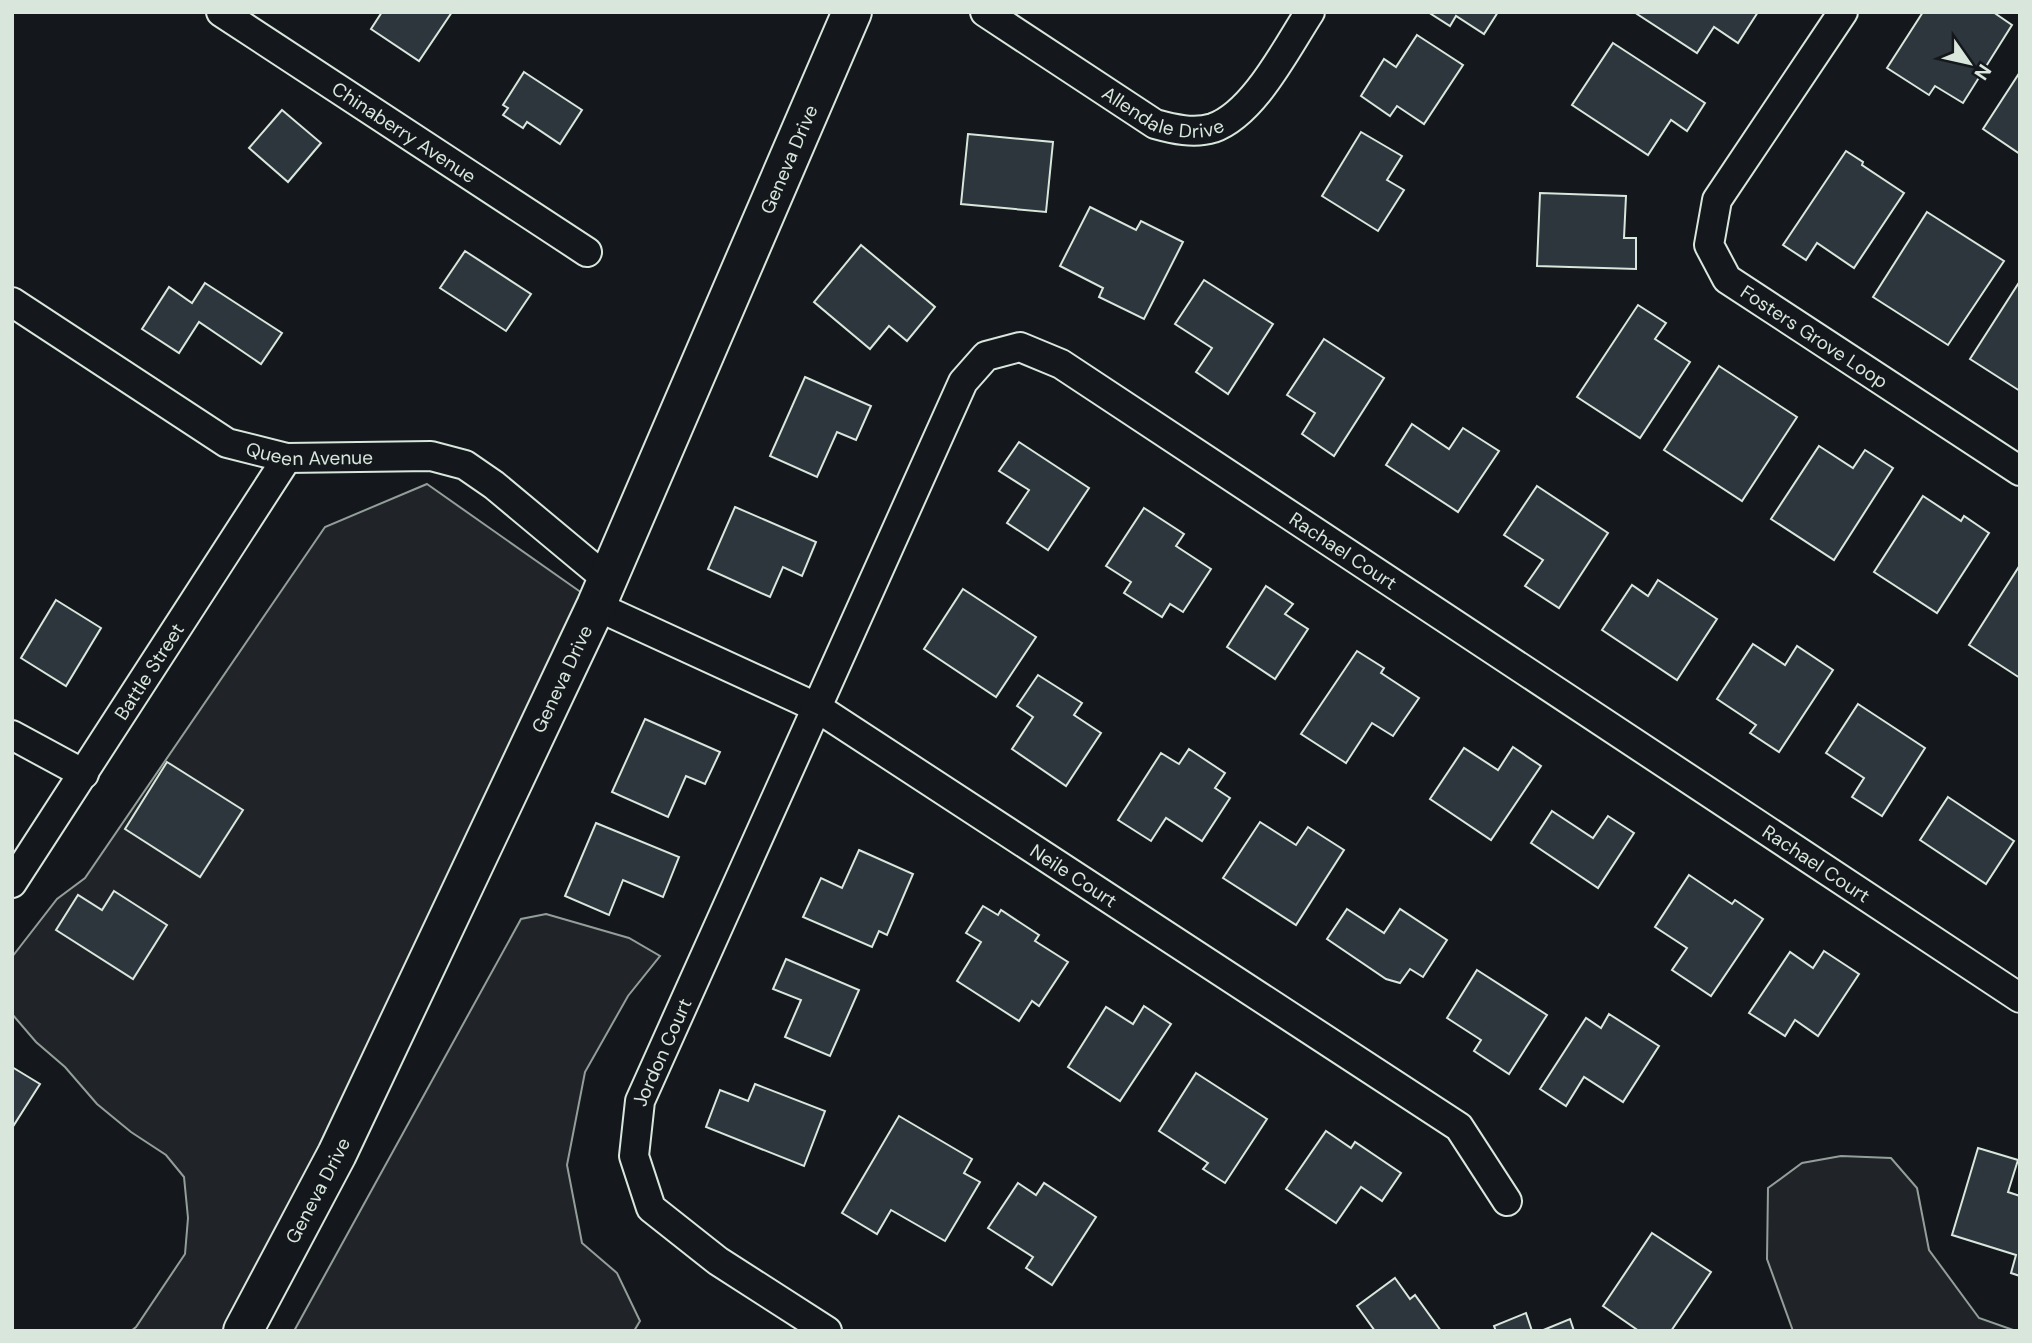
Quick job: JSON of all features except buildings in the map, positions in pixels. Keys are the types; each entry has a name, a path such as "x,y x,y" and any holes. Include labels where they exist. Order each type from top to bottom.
{"main road":[{"name":"Geneva Drive","path":"243,1331 337,1154 602,593 852,12"}],"street":[{"name":"Chinaberry Avenue","path":"221,12 587,252"},
{"name":"Allendale Drive","path":"985,12 1154,124 1180,131 1212,128 1233,119 1257,94 1310,12"},
{"name":"Fosters Grove Loop","path":"1843,12 1717,200 1709,245 1727,279 2020,471"},
{"name":"Queen Avenue","path":"12,302 227,443 287,458 431,456 465,465 494,485 602,593"},
{"name":"Rachael Court","path":"816,707 963,382 986,356 1020,347 1061,364 2020,998"},
{"name":"Battle Street","path":"12,883 287,458"},
{"name":"Neile Court","path":"602,593 816,707 1459,1127 1507,1201"},
{"name":"Jordon Court","path":"816,707 640,1101 634,1156 651,1209 718,1261 827,1331"},
{"path":"12,735 84,774"}],"shaded area":[{"path":"427,484 582,593 321,1145 223,1331 131,1331 185,1254 188,1218 184,1177 166,1155 131,1132 97,1104 65,1067 36,1042 12,1014 12,957 57,899 85,878 325,527"},
{"path":"546,914 629,938 660,956 628,996 585,1072 567,1165 582,1243 617,1273 640,1321 634,1331 294,1331 521,919"},
{"path":"1841,1156 1891,1158 1917,1188 1929,1250 1979,1318 2016,1331 1793,1331 1767,1259 1768,1188 1802,1163"}]}
